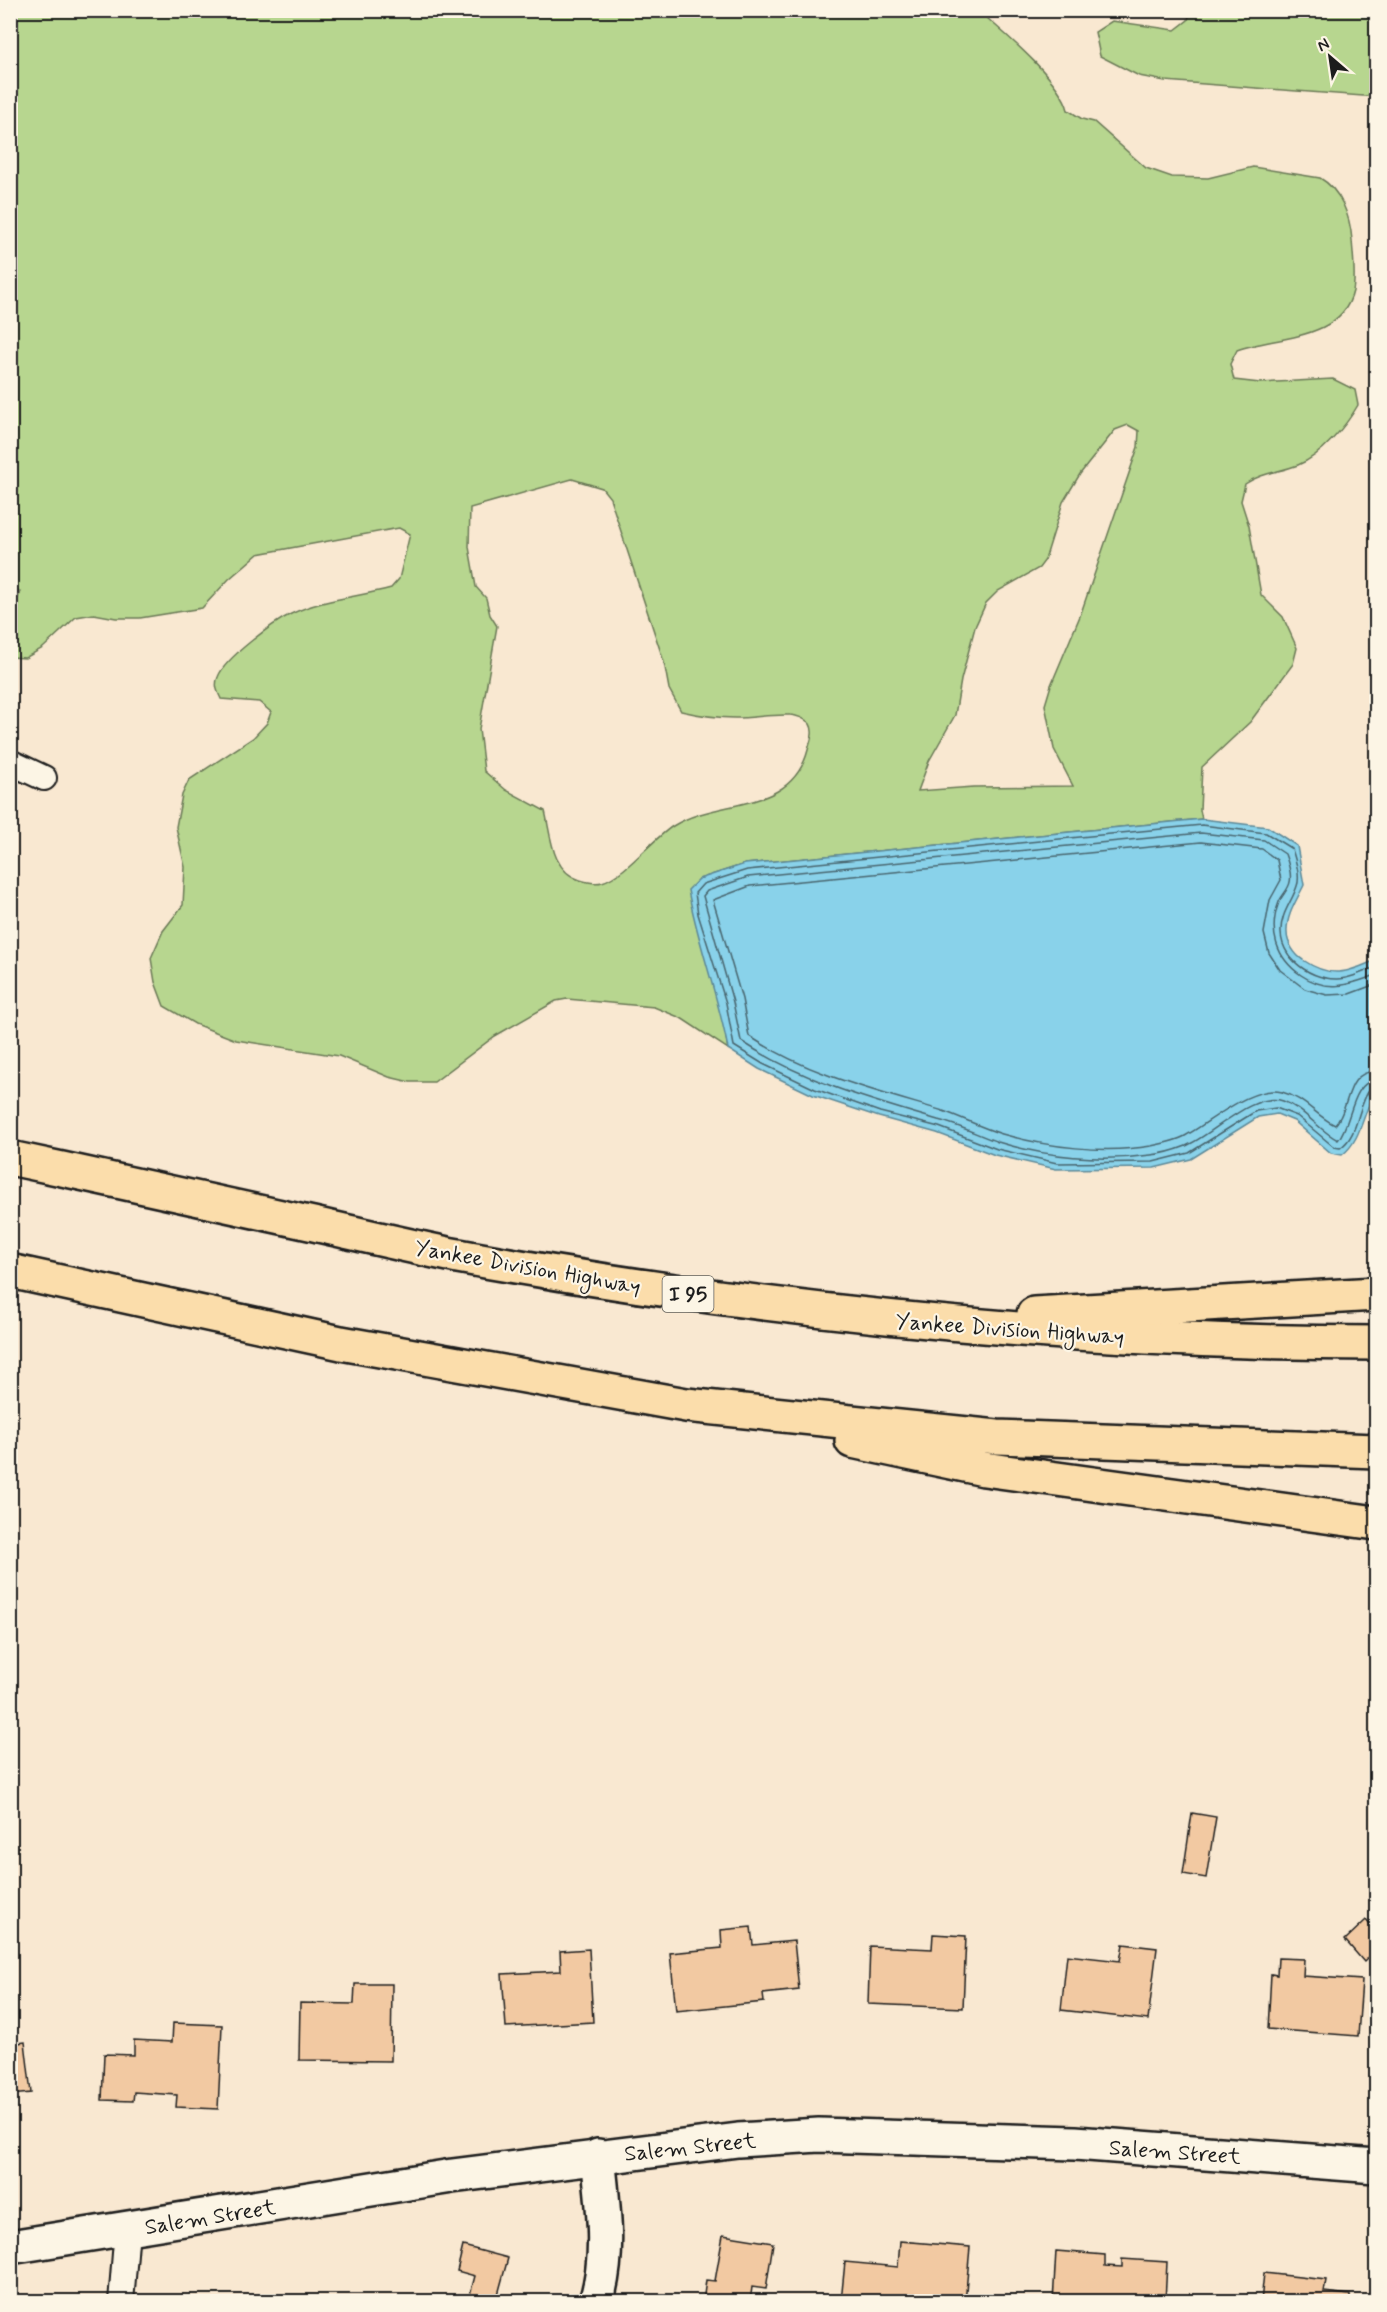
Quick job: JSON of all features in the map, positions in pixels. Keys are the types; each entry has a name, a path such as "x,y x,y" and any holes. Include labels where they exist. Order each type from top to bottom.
{"highway":[{"name":"Yankee Division Highway","path":"10,1158 456,1255 720,1299 908,1321 1099,1336 1281,1343 1377,1343"},
{"path":"10,1271 341,1342 686,1405 984,1469 1377,1523"},
{"path":"908,1321 1377,1294"},
{"path":"686,1405 997,1437 1377,1451"}],"main road":[{"name":"Salem Street","path":"10,2247 452,2176 738,2140 819,2135 1075,2143 1377,2166"},
{"path":"596,2301 603,2277 606,2248 598,2156"}],"lane":[{"path":"10,762 44,778"},
{"path":"121,2301 127,2229"}],"green space":[{"path":"11,11 979,11 1043,71 1055,85 1068,110 1082,119 1094,122 1146,168 1172,177 1208,178 1253,167 1320,178 1334,189 1347,213 1352,240 1354,279 1353,291 1346,307 1335,319 1321,328 1237,350 1230,364 1234,380 1260,383 1333,379 1355,390 1358,405 1340,431 1324,448 1307,461 1264,475 1245,484 1241,501 1249,526 1261,595 1283,617 1297,648 1293,664 1250,722 1202,767 1200,810 1202,819 745,864 699,879 728,1049 681,1018 654,1007 567,999 556,1001 495,1036 434,1082 410,1082 389,1077 339,1056 236,1040 195,1024 164,1006 155,982 151,958 163,931 183,905 185,867 176,827 182,795 189,780 253,738 267,723 271,712 259,702 221,699 216,686 222,669 239,651 291,614 327,602 391,588 399,579 410,534 399,528 258,554 229,579 202,608 140,618 116,618 94,614 76,617 43,648 25,658 11,657 10,620 20,592 10,583","holes":["1128,425 1139,431 1138,447 1080,616 1045,705 1054,749 1073,786 974,787 918,791 929,761 955,715 961,680 975,627 986,603 998,591 1039,568 1045,560 1063,502 1080,474 1115,430","572,479 602,488 610,498 664,662 669,689 681,711 728,718 792,715 808,722 812,730 808,750 799,771 786,785 770,795 751,802 691,817 673,826 620,872 597,883 580,880 563,869 554,851 545,811 506,790 484,771 479,729 497,626 490,615 486,598 476,587 469,547 470,508"]},
{"path":"1190,11 1376,11 1376,97 1165,81 1139,76 1100,56 1095,32 1112,21 1175,30 1188,20"}],"water":[{"path":"1202,819 1268,827 1297,846 1304,885 1290,914 1287,937 1294,952 1300,958 1313,966 1331,972 1348,971 1376,960 1376,1090 1354,1141 1342,1155 1331,1153 1294,1121 1277,1114 1258,1117 1191,1159 1154,1168 1056,1169 995,1155 937,1133 813,1095 759,1069 728,1049 688,890 699,879 745,864"}],"building":[{"path":"1192,1813 1216,1817 1206,1878 1183,1874"},
{"path":"1366,1920 1376,1932 1376,1950 1364,1962 1345,1940"},
{"path":"751,1927 753,1945 794,1941 799,1990 763,1994 764,2002 676,2011 670,1953 722,1948 721,1930"},
{"path":"933,1934 966,1936 963,2008 868,2004 870,1946 932,1949"},
{"path":"1123,1944 1157,1948 1148,2020 1061,2010 1067,1955 1120,1961"},
{"path":"589,1949 593,2022 506,2027 502,1974 561,1971 560,1951"},
{"path":"1278,1958 1304,1959 1303,1976 1362,1980 1358,2036 1268,2029 1271,1974 1277,1975"},
{"path":"355,1984 392,1984 391,2061 299,2060 300,2003 354,2004"},
{"path":"173,2023 222,2025 218,2109 176,2107 177,2095 134,2092 133,2101 102,2100 104,2054 134,2055 134,2040 172,2042"},
{"path":"25,2042 31,2093 10,2095 10,2044"},
{"path":"723,2235 773,2243 766,2289 752,2287 750,2302 703,2302 706,2280 715,2281"},
{"path":"900,2241 970,2247 965,2302 841,2302 845,2262 898,2267"},
{"path":"463,2246 508,2258 496,2302 468,2302 475,2276 457,2271"},
{"path":"1056,2251 1105,2255 1105,2266 1122,2267 1122,2259 1167,2262 1165,2302 1053,2302"},
{"path":"1264,2273 1326,2280 1324,2292 1350,2295 1350,2302 1261,2302"}]}
